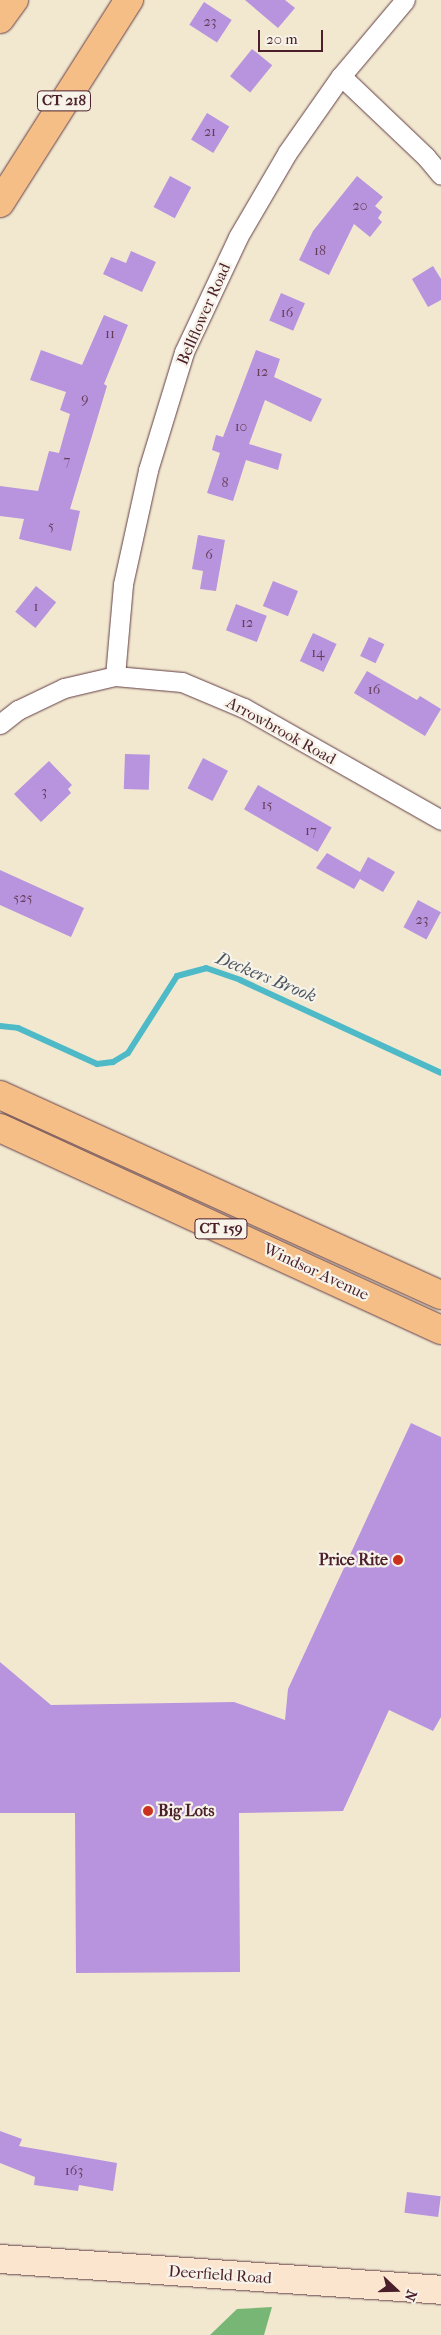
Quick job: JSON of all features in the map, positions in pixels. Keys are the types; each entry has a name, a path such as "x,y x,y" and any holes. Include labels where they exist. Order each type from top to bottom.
{"main road":[{"path":"0,19 12,0"},
{"name":"CT 218","path":"0,203 129,0"},
{"name":"Windsor Avenue","path":"0,1095 441,1295"},
{"name":"Windsor Avenue","path":"0,1128 441,1330"}],"street":[{"name":"Bellflower Road","path":"116,676 123,584 148,470 184,352 238,237 287,153 342,76 405,0"},
{"path":"342,76 426,157 441,175"},
{"name":"Arrowbrook Road","path":"0,724 18,710 64,688 116,676 182,682 244,708 440,817"},
{"name":"Deerfield Road","path":"0,2259 441,2290"}],"green space":[{"path":"272,2307 264,2335 210,2335 237,2309"}],"building":[{"path":"245,0 285,0 295,8 278,28"},
{"path":"204,2 232,20 217,43 189,25"},
{"path":"252,49 272,65 250,93 230,76"},
{"path":"207,113 229,126 213,153 191,140"},
{"path":"170,176 191,187 175,218 154,207"},
{"path":"357,176 383,197 375,206 382,212 378,218 382,222 370,237 354,224 329,275 299,260 313,231"},
{"path":"131,251 156,262 142,292 103,274 111,257 126,263"},
{"path":"433,266 441,279 441,300 428,307 412,279"},
{"path":"281,293 305,303 293,331 269,321"},
{"path":"104,315 128,325 104,384 107,386 70,509 80,511 71,551 19,539 24,519 0,516 0,486 38,491 49,451 59,453 70,414 60,410 66,392 30,380 41,350 82,365"},
{"path":"256,350 280,359 274,377 322,399 311,422 265,400 249,444 282,454 278,470 246,460 233,501 207,493 220,453 212,450 216,435 223,437"},
{"path":"198,535 225,540 216,591 200,589 203,571 192,569"},
{"path":"273,581 298,591 288,616 263,606"},
{"path":"36,586 56,602 35,628 15,612"},
{"path":"236,604 267,616 257,642 226,630"},
{"path":"313,633 337,644 323,672 300,661"},
{"path":"369,637 384,644 376,663 360,656"},
{"path":"367,671 417,700 420,696 441,709 425,736 354,693"},
{"path":"125,754 150,755 149,790 124,789"},
{"path":"203,758 228,771 213,801 188,788"},
{"path":"49,761 72,785 68,789 71,793 41,822 14,794"},
{"path":"258,785 332,828 318,852 244,809"},
{"path":"327,853 360,872 368,857 395,872 383,892 360,879 354,889 316,868"},
{"path":"0,870 84,908 71,937 0,905"},
{"path":"418,900 441,912 426,940 403,927"},
{"path":"411,1423 441,1437 441,1717 433,1731 389,1710 343,1811 239,1813 240,1972 76,1973 75,1813 0,1813 0,1662 51,1705 234,1702 285,1720 288,1689"},
{"path":"0,2131 22,2139 19,2146 117,2163 113,2191 79,2185 78,2191 34,2185 35,2177 0,2163"},
{"path":"407,2192 441,2196 438,2217 404,2213"}],"waterway":[{"name":"Deckers Brook","path":"0,1026 18,1028 97,1064 113,1062 128,1053 177,976 206,968 240,980 441,1073"}],"place":[{"name":"Price Rite","path":"398,1560"},
{"name":"Big Lots","path":"148,1811"}]}
